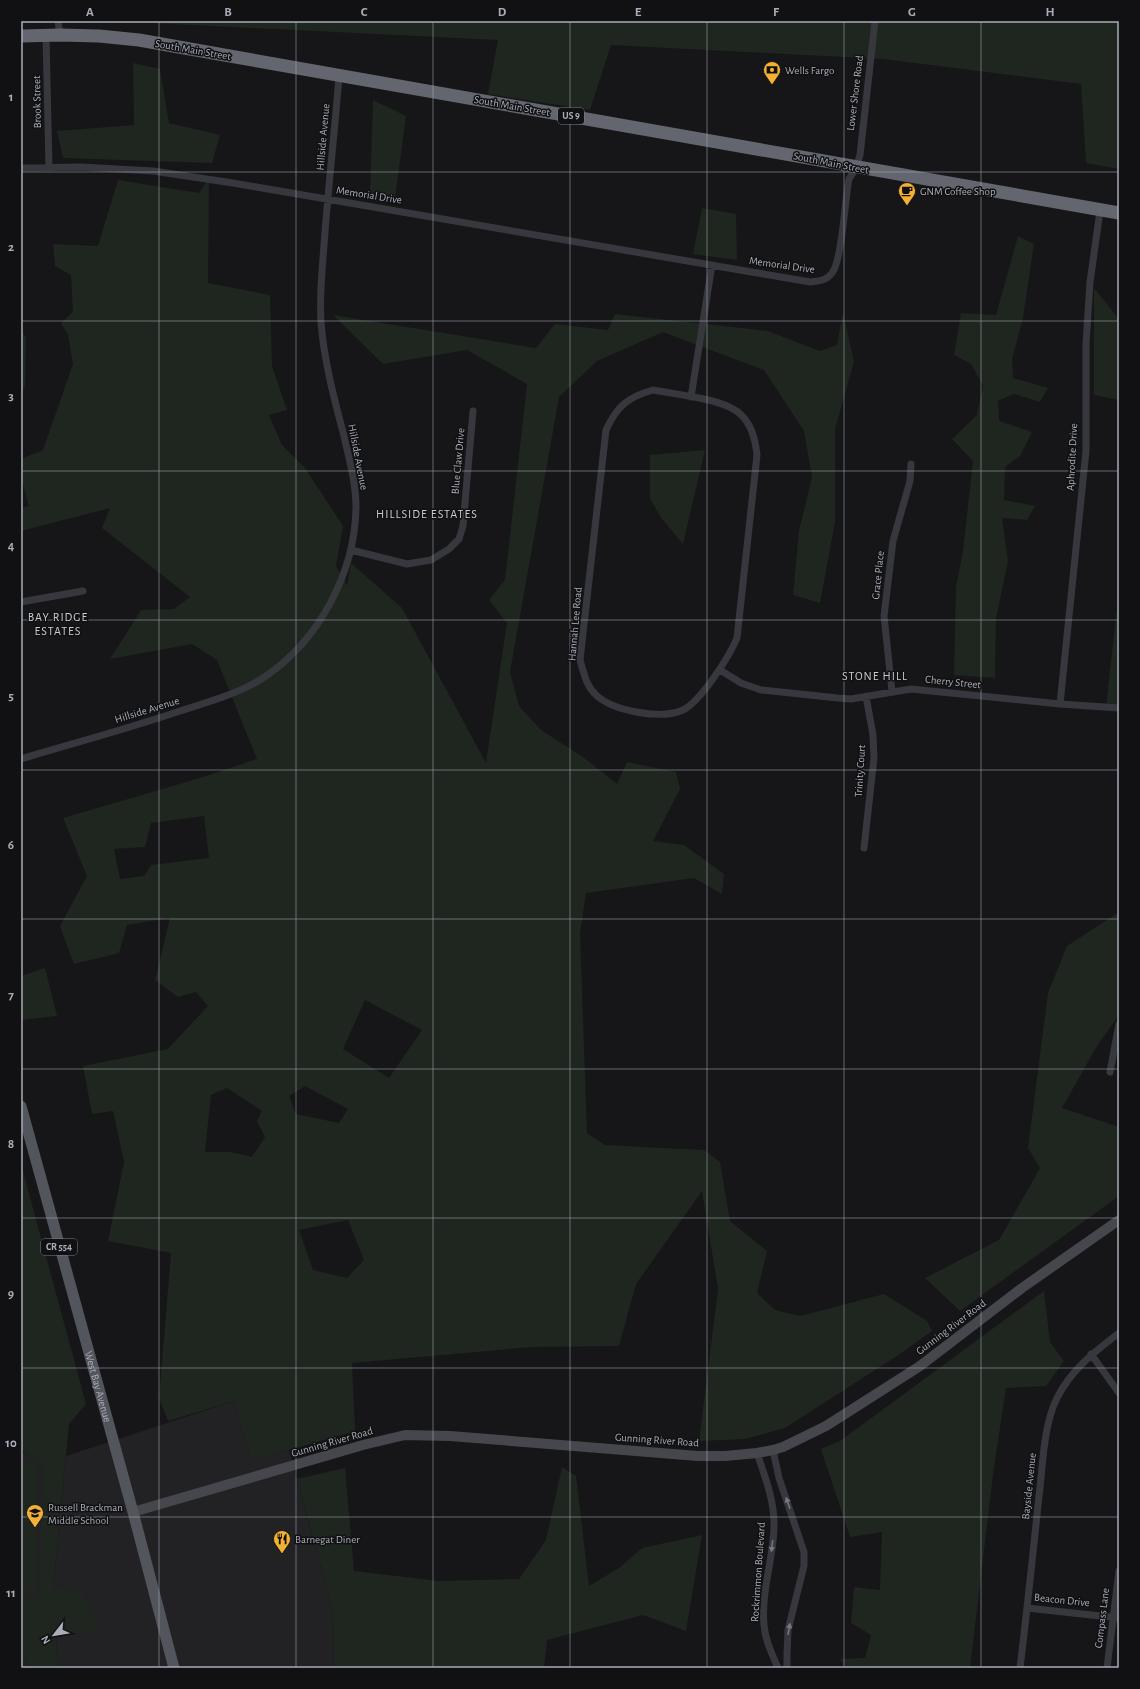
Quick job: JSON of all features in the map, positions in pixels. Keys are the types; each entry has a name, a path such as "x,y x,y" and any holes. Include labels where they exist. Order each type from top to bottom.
{"highway":[{"name":"South Main Street","path":"21,36 99,36 139,40 689,136 856,168 1100,211 1119,213"}],"main road":[{"name":"West Bay Avenue","path":"21,1106 133,1512 174,1668"}],"street":[{"path":"58,21 60,35"},
{"name":"Lower Shore Road","path":"856,168 860,155 875,21"},
{"name":"Brook Street","path":"46,36 49,168"},
{"name":"Hillside Avenue","path":"21,759 128,728 203,704 244,688 279,667 293,654 313,631 334,595 346,568 351,550 356,506 353,476 326,364 321,321 321,284 339,76"},
{"name":"Memorial Drive","path":"21,168 81,167 153,171 810,282 822,281 831,275 837,262 849,179 856,168"},
{"name":"Aphrodite Drive","path":"1060,704 1086,451 1086,344 1090,282 1100,211"},
{"path":"692,397 712,265"},
{"name":"Hannah Lee Road","path":"653,390 692,397 721,402 736,410 745,419 756,442 757,455 737,638 731,653 720,670 692,703 682,710 666,714 650,714 610,705 596,695 586,681 580,660 606,430 619,408 640,394 653,390"},
{"name":"Blue Claw Drive","path":"351,550 407,564 431,560 448,549 459,539 463,526 474,411"},
{"name":"Grace Place","path":"892,691 884,616 893,541 910,482 911,464"},
{"path":"21,602 83,591"},
{"name":"Cherry Street","path":"720,670 741,683 761,690 844,698 911,689 1060,704 1119,708"},
{"name":"Trinity Court","path":"864,848 874,758 873,735 866,696"},
{"path":"1110,1072 1119,1024"},
{"name":"Gunning River Road","path":"133,1512 363,1445 405,1435 450,1436 698,1456 725,1456 773,1450 783,1447 826,1426 920,1366 1022,1288 1119,1220"},
{"name":"Bayside Avenue","path":"1020,1668 1050,1415 1056,1399 1066,1382 1081,1364 1091,1354 1119,1333"},
{"path":"1091,1354 1119,1393"},
{"path":"773,1450 779,1478 804,1552 804,1566 788,1630 786,1654 787,1668"},
{"name":"Rockrimmon Boulevard","path":"757,1453 770,1493 774,1527 764,1601 764,1625 768,1644 778,1668"},
{"name":"Compass Lane","path":"1107,1668 1116,1618 1119,1571"},
{"name":"Beacon Drive","path":"1027,1608 1116,1618"}],"shaded area":[{"path":"150,21 1119,21 1119,169 1086,163 1081,84 883,59 611,45 590,110 488,94 498,40 151,23"},
{"path":"133,63 160,69 169,123 220,135 212,163 63,158 57,131 134,125"},
{"path":"373,100 406,116 395,198 370,195"},
{"path":"209,178 208,283 270,295 272,366 287,410 269,415 282,445 305,468 343,526 336,566 347,586 351,563 402,608 486,763 507,623 489,600 505,580 527,384 467,350 383,364 333,315 536,348 555,324 608,330 615,314 768,331 820,351 837,345 843,313 854,362 835,429 835,522 820,603 793,595 799,531 812,477 804,431 764,370 663,332 597,361 559,397 510,672 519,706 541,730 583,757 617,784 627,762 676,772 680,789 653,841 684,845 724,874 722,894 694,878 586,893 580,933 587,1133 605,1145 704,1150 720,1162 730,1221 767,1251 757,1293 775,1310 800,1316 884,1294 927,1321 932,1331 900,1354 785,1428 745,1439 699,1441 718,1289 702,1191 636,1284 619,1346 531,1347 352,1363 355,1431 251,1461 234,1401 168,1421 159,1398 171,1253 108,1241 124,1162 113,1111 92,1114 83,1066 168,1049 208,1006 196,992 178,997 155,980 170,918 127,925 119,953 74,964 60,926 87,876 63,818 200,778 257,759 217,660 192,644 110,659 141,610 174,609 190,597 102,528 110,508 21,531 21,508 29,506 21,478 21,459 43,450 73,364 68,335 61,323 73,312 71,275 55,266 53,244 98,246 118,180 199,193","holes":["204,816 209,858 151,865 144,876 120,879 114,849 145,847 151,823","365,1000 422,1030 389,1078 343,1049","305,1086 348,1109 339,1123 296,1114 289,1096","227,1088 262,1111 257,1121 265,1137 252,1157 230,1152 205,1152 211,1095","348,1220 364,1260 347,1278 313,1270 299,1230"]},
{"path":"702,208 736,214 737,260 693,254"},
{"path":"1018,236 1034,244 1023,318 1012,359 1013,378 1048,388 1040,402 1014,394 998,401 999,421 1032,432 1020,456 1005,467 1004,500 1035,506 1027,520 1002,518 1008,561 996,619 995,678 954,675 956,587 963,551 973,461 952,439 977,415 983,386 971,364 954,355 961,313 996,315"},
{"path":"1094,288 1119,319 1119,400 1094,395"},
{"path":"21,329 26,338 25,386 21,394"},
{"path":"705,450 683,544 662,519 650,499 650,455"},
{"path":"1119,589 1119,709 1106,707"},
{"path":"1119,912 1119,1015 1097,1046 1062,1108 1119,1127 1119,1196 960,1311 925,1278 999,1240 1040,1168 1028,1148 1048,993 1067,946"},
{"path":"45,968 57,1016 21,1020 21,976"},
{"path":"21,1164 86,1404 69,1424 53,1588 81,1590 101,1631 56,1631 57,1659 59,1668 30,1668 21,1649 21,1597 38,1598 45,1466 21,1450"},
{"path":"1044,1291 1050,1342 1064,1361 1046,1386 1006,1388 993,1475 970,1668 846,1668 840,1659 865,1658 871,1635 851,1623 854,1587 880,1590 882,1532 850,1537 821,1449 840,1441"},
{"path":"234,1401 251,1461 289,1450 333,1612 334,1668 59,1668 57,1659 56,1631 100,1631 53,1588 66,1456"},
{"name":"Russell Brackman Middle School","path":"21,1453 49,1454 33,1668 21,1668"},
{"path":"21,1462 37,1462 36,1591 21,1591"},
{"path":"562,1467 576,1476 589,1586 619,1568 642,1548 702,1535 686,1631 643,1615 547,1640 544,1668 334,1668 333,1612 297,1479 345,1468 354,1571 439,1581 519,1579 546,1540"}],"place":[{"name":"Wells Fargo","path":"772,85"},
{"name":"GNM Coffee Shop","path":"907,206"},
{"name":"Russell Brackman Middle School","path":"35,1528"},
{"name":"Barnegat Diner","path":"282,1554"}],"district":[{"name":"HILLSIDE ESTATES","path":"427,514"},
{"name":"BAY RIDGE ESTATES","path":"58,624"},
{"name":"STONE HILL","path":"875,676"}]}
